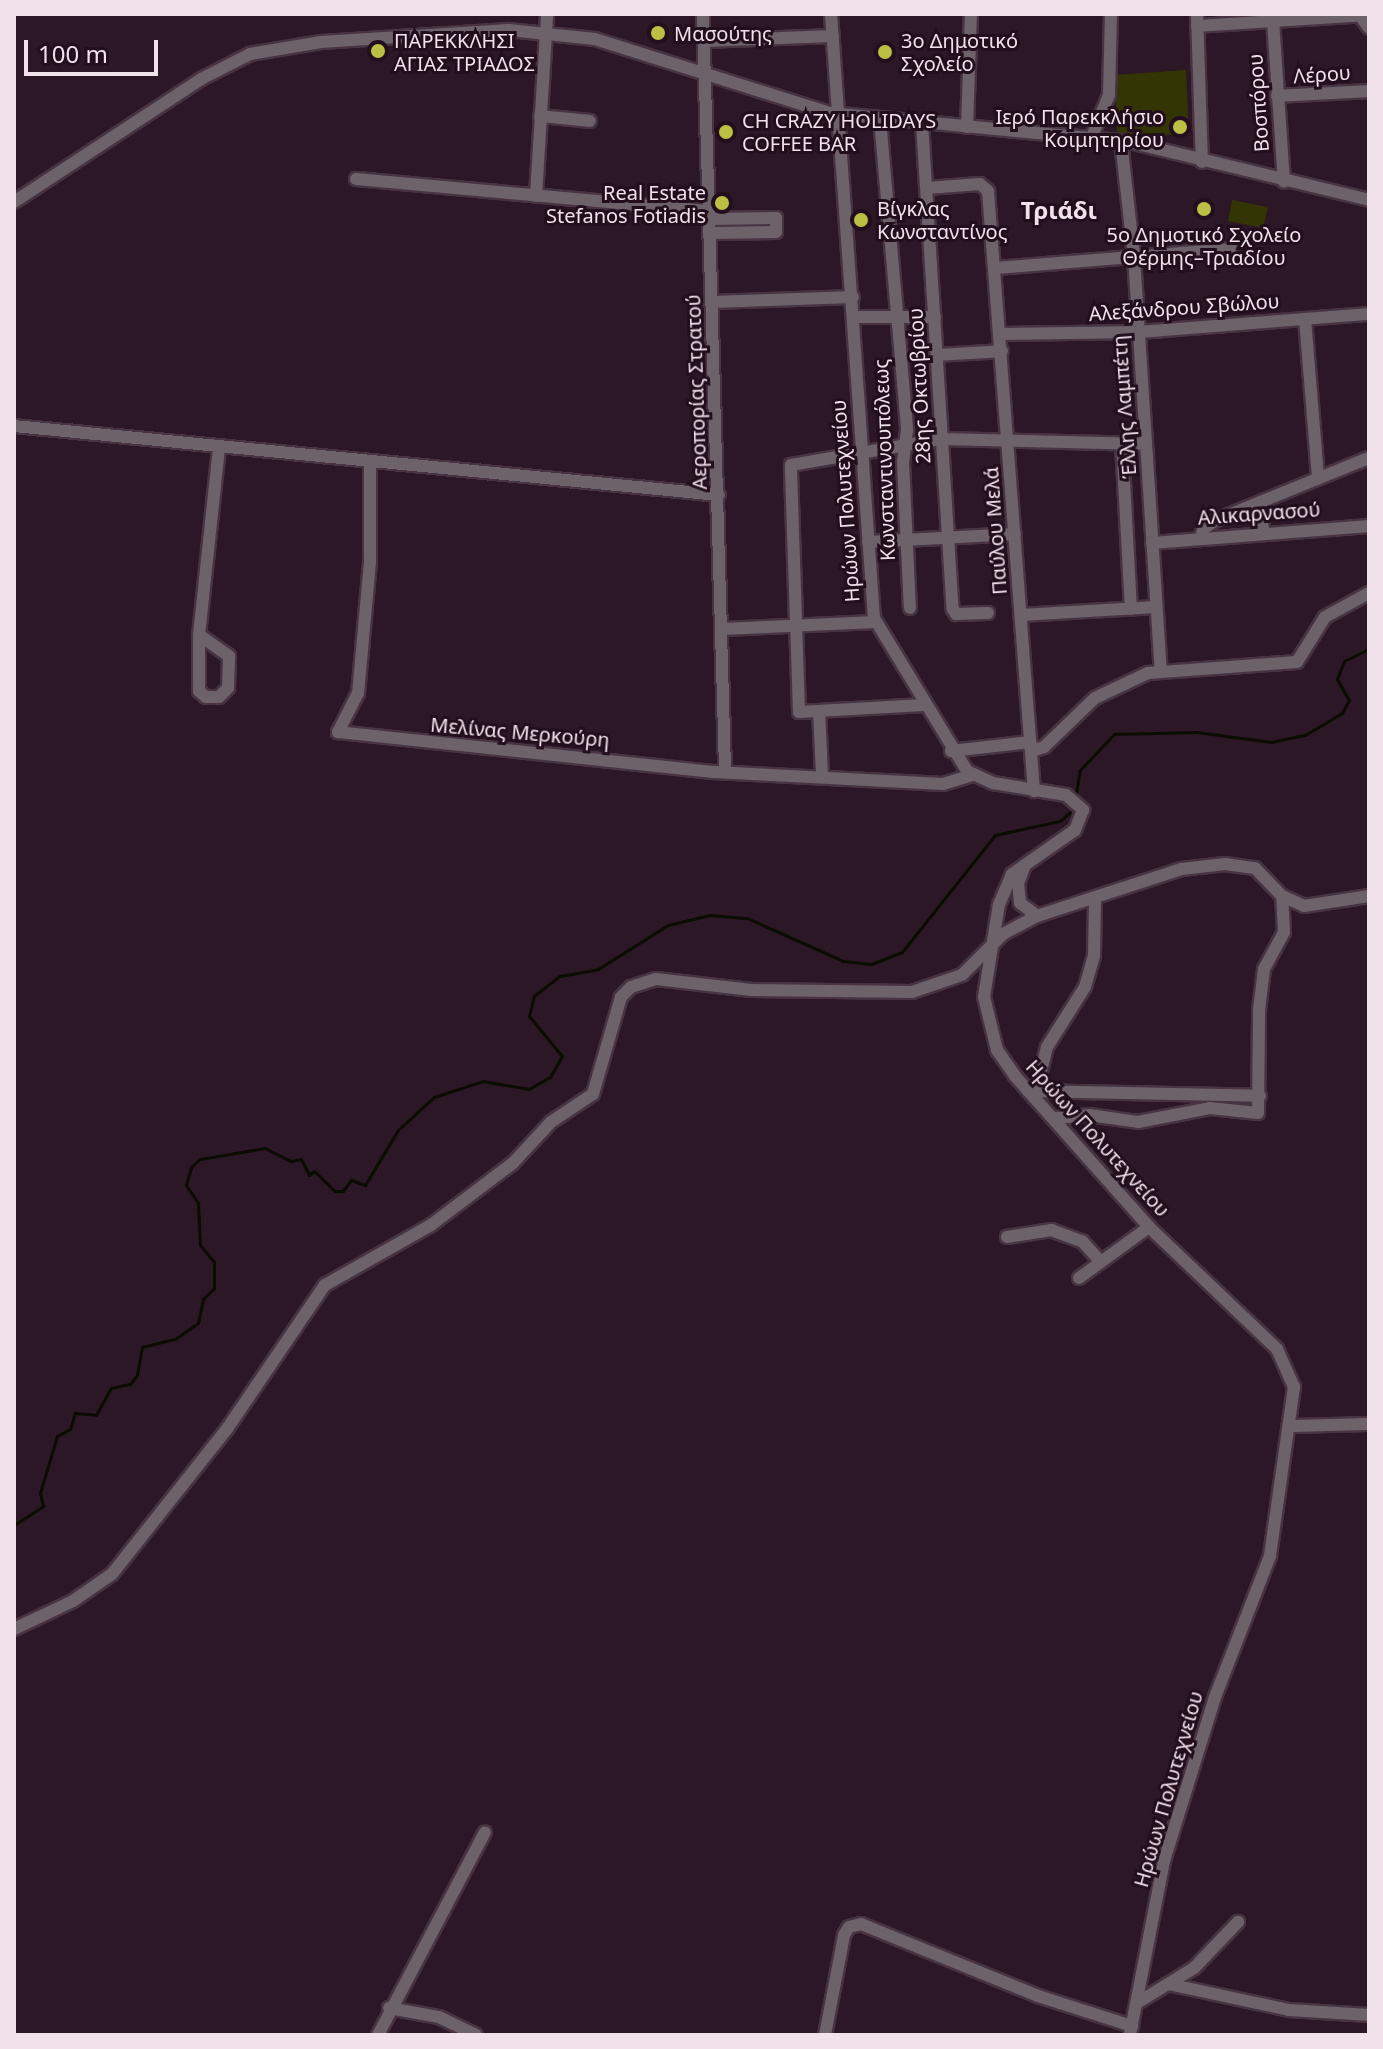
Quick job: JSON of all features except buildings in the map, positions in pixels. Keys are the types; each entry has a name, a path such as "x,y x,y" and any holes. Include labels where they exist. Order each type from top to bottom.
{"street":[{"path":"536,196 547,14"},
{"name":"Αεροπορίας Στρατού","path":"703,14 725,770"},
{"name":"Ηρώων Πολυτεχνείου","path":"831,14 875,622 951,751 973,775 1076,800 1083,817 1071,833 1026,864 1006,883 987,955 984,997 997,1050 1149,1227 1287,1362 1294,1387 1291,1426 1270,1556 1215,1697 1164,1861 1131,2031"},
{"path":"967,127 971,14"},
{"path":"1091,139 1109,95 1111,14"},
{"path":"1202,162 1197,20 1273,21 1362,15 1369,28"},
{"name":"Βοσπόρου","path":"1273,21 1284,182"},
{"path":"14,202 234,60 321,42 545,31 618,45 705,75 839,114 1121,141 1369,200"},
{"path":"704,41 833,36"},
{"name":"Λέρου","path":"1277,96 1369,91"},
{"name":"Κωνσταντινουπόλεως","path":"880,119 905,443 910,608"},
{"path":"540,120 590,125"},
{"name":"28ης Οκτωβρίου","path":"922,123 953,612 988,613"},
{"name":"Έλλης Λαμπέτη","path":"1121,141 1134,257 1161,671"},
{"path":"356,179 710,215 776,218 776,232 711,233"},
{"name":"Παύλου Μελά","path":"927,188 987,187 996,268 1034,791"},
{"path":"996,268 1231,249"},
{"path":"713,302 853,297"},
{"name":"Αλεξάνδρου Σβώλου","path":"1001,334 1139,332 1369,314"},
{"path":"854,317 935,317"},
{"path":"1305,319 1318,478"},
{"path":"937,355 1002,351"},
{"path":"14,426 719,495"},
{"path":"924,705 799,712 790,467 796,462 942,439 1146,444"},
{"path":"1122,444 1131,609"},
{"path":"199,635 229,656 228,688 219,697 203,696 198,689 199,635 219,448"},
{"path":"1201,538 1210,524 1369,458"},
{"name":"Μελίνας Μερκούρη","path":"370,463 370,562 358,693 338,732 725,770 943,784 973,775"},
{"path":"1259,503 1264,533"},
{"name":"Αλικαρνασού","path":"1152,543 1369,526"},
{"path":"868,542 1015,534"},
{"path":"951,751 1031,747 1053,740 1095,698 1161,671 1295,663 1308,651 1325,617 1369,593"},
{"path":"1021,615 1156,607"},
{"path":"723,629 875,622"},
{"path":"819,711 822,775"},
{"path":"1026,864 1018,883 1020,903 1037,916"},
{"path":"14,1629 73,1601 112,1574 227,1429 325,1285 431,1225 513,1163 551,1122 593,1094 621,997 631,987 656,979 751,990 901,993 962,975 987,955 1003,934 1037,916 1182,869 1225,864 1255,868 1282,896 1304,906 1369,896"},
{"path":"1056,1118 1089,1115 1138,1122 1220,1108 1253,1115 1260,1096 1259,1010 1264,969 1284,932 1282,896"},
{"path":"1095,898 1094,956 1085,987 1047,1047 1032,1093 1260,1096"},
{"path":"1079,1278 1149,1227"},
{"path":"1007,1237 1051,1230 1082,1241 1101,1262"},
{"path":"1291,1426 1369,1424"},
{"path":"378,2035 389,2008 485,1832"},
{"path":"1137,2003 1194,1968 1238,1922"},
{"path":"825,2035 844,1935 849,1927 861,1924 1131,2031"},
{"path":"1168,1984 1289,2010 1369,2015"},
{"path":"389,2008 439,2017 476,2035"}],"shaded area":[{"path":"1186,70 1189,135 1117,134 1115,75"},
{"path":"1232,200 1268,207 1263,228 1228,221"}],"waterway":[{"path":"1076,794 1080,770 1114,734 1196,732 1271,742 1305,735 1342,713 1349,700 1337,679 1344,661 1369,649"},
{"path":"14,1525 43,1506 40,1493 57,1436 70,1429 75,1413 96,1415 111,1388 130,1384 137,1375 142,1347 175,1339 198,1323 203,1299 214,1288 214,1262 200,1245 198,1203 186,1185 191,1167 200,1159 265,1148 291,1161 301,1159 309,1175 314,1171 335,1191 343,1191 351,1180 365,1185 398,1130 434,1097 483,1081 529,1089 550,1077 562,1056 529,1016 534,996 560,976 598,969 668,925 710,915 747,918 843,961 871,964 902,952 995,835 1060,821 1070,812"}],"place":[{"name":"Μασούτης","path":"658,33"},
{"name":"ΠΑΡΕΚΚΛΗΣΙ ΑΓΙΑΣ ΤΡΙΑΔΟΣ","path":"378,51"},
{"name":"3ο Δημοτικό Σχολείο","path":"885,52"},
{"name":"Ιερό Παρεκκλήσιο Κοιμητηρίου","path":"1180,127"},
{"name":"CH CRAZY HOLIDAYS COFFEE BAR","path":"726,132"},
{"name":"Real Estate Stefanos Fotiadis","path":"722,203"},
{"name":"5ο Δημοτικό Σχολείο Θέρμης–Τριαδίου","path":"1204,209"},
{"name":"Βίγκλας Κωνσταντίνος","path":"861,220"}],"district":[{"name":"Τριάδι","path":"1059,210"}]}
